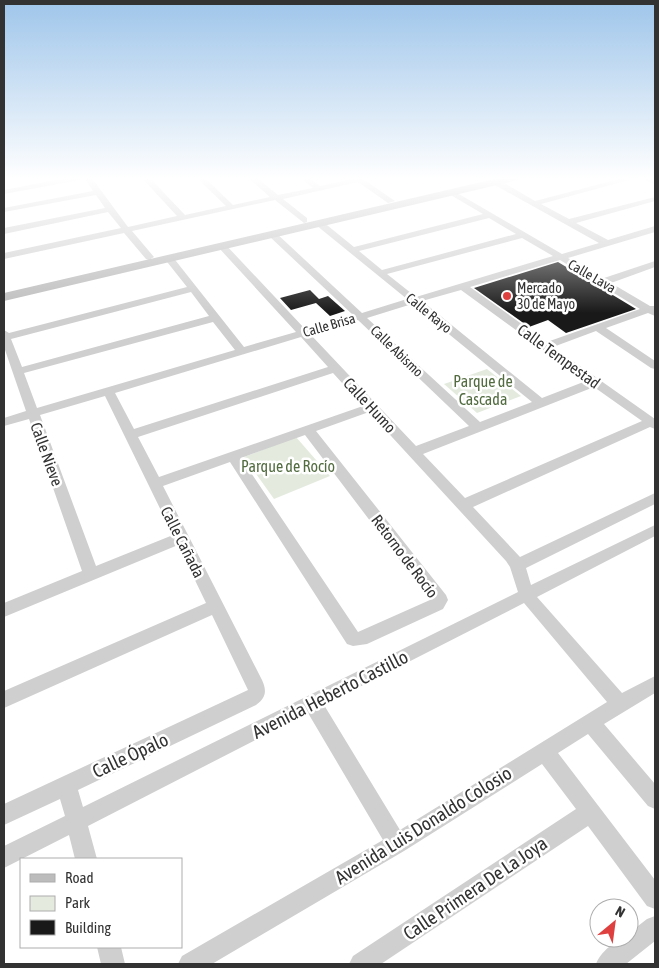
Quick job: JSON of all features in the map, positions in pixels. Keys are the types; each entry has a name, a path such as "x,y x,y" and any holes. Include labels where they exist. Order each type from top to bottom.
{"main road":[{"path":"4,297 169,258 195,249 222,246 272,234 299,222"},
{"path":"4,290 289,227 323,222"}],"street":[{"path":"4,231 49,222"},
{"path":"120,222 149,257"},
{"path":"4,256 160,222"},
{"path":"352,250 461,222"},
{"name":"Calle Lava","path":"501,222 653,310"},
{"path":"569,222 606,243"},
{"name":"Calle Rayo","path":"319,223 540,402"},
{"name":"Calle Brisa","path":"4,422 241,350 655,229"},
{"name":"Calle Abismo","path":"272,234 478,427"},
{"path":"380,273 522,235"},
{"name":"Calle Humo","path":"222,246 304,332 517,565"},
{"path":"169,258 241,350"},
{"path":"603,282 655,264"},
{"name":"Calle Tempestad","path":"462,286 653,423"},
{"path":"5,335 192,289"},
{"path":"545,346 597,327 653,310"},
{"path":"18,371 215,318"},
{"path":"597,327 655,366"},
{"name":"Calle Nieve","path":"5,335 91,574"},
{"path":"130,435 336,368"},
{"path":"414,452 595,382"},
{"name":"Calle Cañada","path":"108,390 256,686 256,694"},
{"path":"154,484 372,407"},
{"path":"463,505 653,423"},
{"name":"Retorno de Rocío","path":"233,456 354,639 361,639 437,604 440,600 308,430"},
{"path":"621,705 527,596 517,565 655,498"},
{"name":"Avenida Heberto Castillo","path":"4,857 527,596 655,530"},
{"path":"4,610 181,538"},
{"path":"4,700 215,606"},
{"name":"Avenida Luis Donaldo Colosio","path":"190,964 396,844 590,722 655,684"},
{"name":"Calle Ópalo","path":"4,815 242,703 256,694"},
{"path":"312,703 396,844"},
{"path":"590,722 655,798"},
{"path":"544,751 655,898"},
{"path":"67,785 86,858"},
{"name":"Calle Primera De La Joya","path":"360,964 590,812"},
{"path":"608,964 655,927"},
{"path":"109,948 113,964"}],"green space":[{"name":"Parque de Cascada","path":"487,369 521,396 477,413 444,384"},
{"name":"Parque de Rocío","path":"296,437 330,476 274,499 244,457"}],"building":[{"name":"Mercado 30 de Mayo","path":"558,262 636,309 566,333 548,320 529,327 474,288"},
{"path":"310,290 319,299 328,296 345,311 330,316 316,303 291,310 280,298"}],"place":[{"name":"Mercado 30 de Mayo","path":"507,296"}]}
